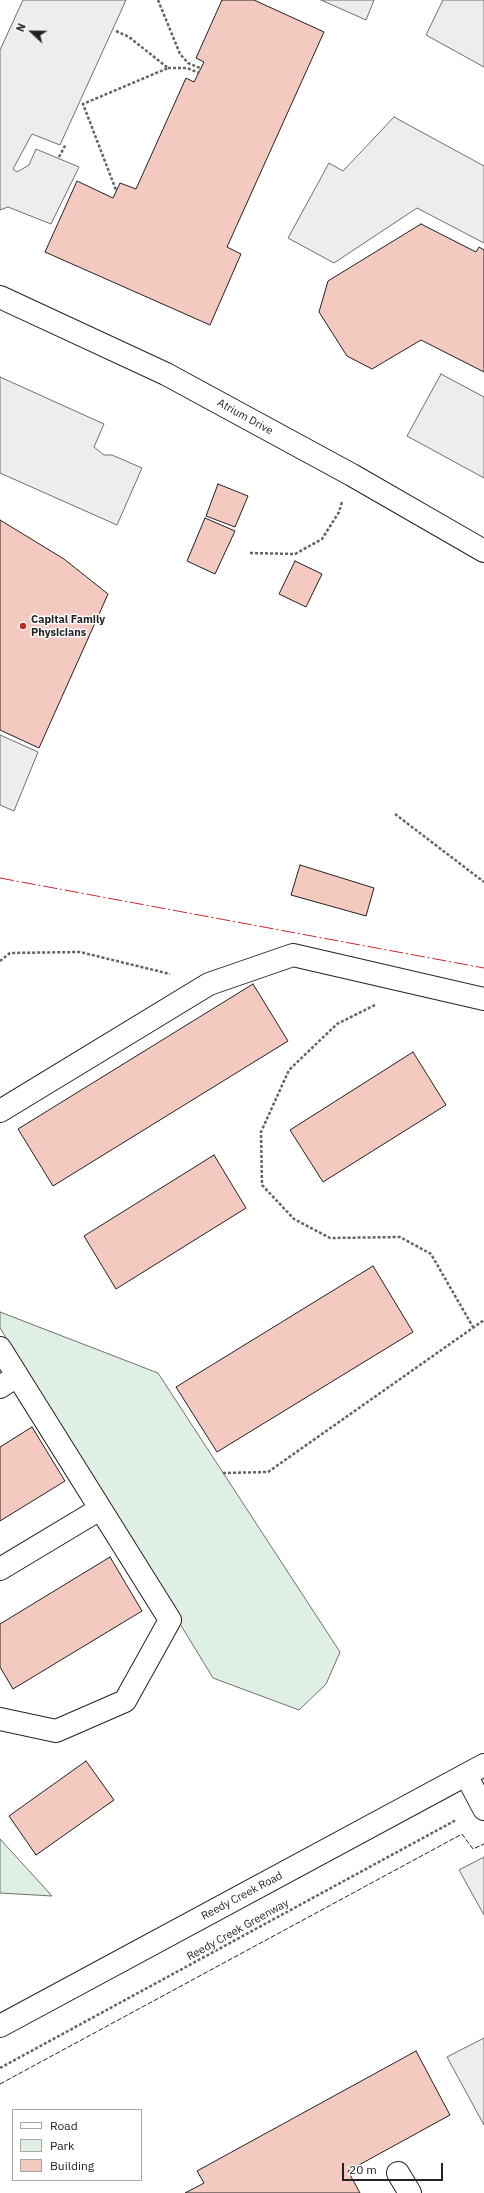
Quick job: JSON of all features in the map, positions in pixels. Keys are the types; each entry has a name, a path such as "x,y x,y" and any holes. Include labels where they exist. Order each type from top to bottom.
{"street":[{"name":"Atrium Drive","path":"0,297 166,374 352,475 484,551"},
{"path":"0,1111 209,984 293,955 484,999"},
{"path":"0,1348 9,1382 100,1509 170,1620 125,1701 56,1731 0,1719"},
{"path":"0,1569 100,1509"},
{"path":"475,1770 483,1808"},
{"name":"Reedy Creek Road","path":"0,2026 475,1770"},
{"path":"398,2173 410,2193"}],"path":[{"path":"158,0 180,54 188,63 200,68"},
{"path":"116,31 129,37 168,68"},
{"path":"116,190 83,104 168,68 187,68 198,73"},
{"path":"59,157 66,144"},
{"path":"250,553 295,554 322,539 339,512 352,475"},
{"path":"395,814 484,882"},
{"path":"0,960 10,953 80,952 209,984"},
{"path":"377,1004 337,1024 290,1070 261,1132 262,1185 294,1219 330,1238 400,1237 431,1254 473,1327"},
{"path":"223,1473 268,1472 484,1320"},
{"name":"Reedy Creek Greenway","path":"0,2068 483,1808"}],"green space":[{"path":"0,1312 158,1373 340,1652 326,1684 299,1710 213,1678 0,1328"},
{"path":"0,1839 52,1896 0,1893"}],"shaded area":[{"path":"23,0 126,0 60,145 32,134 13,169 17,172 29,165 36,149 79,167 51,224 8,207 0,210 0,50"},
{"path":"321,0 374,0 366,20"},
{"path":"443,0 484,0 484,67 426,35"},
{"path":"394,117 484,166 484,243 417,208 334,263 288,238 329,163 343,171"},
{"path":"441,374 484,397 484,478 407,436"},
{"path":"0,377 104,424 94,447 104,455 112,455 142,468 117,525 0,473"},
{"path":"0,735 38,752 14,811 0,805"},
{"path":"484,1857 484,1915 459,1870"},
{"path":"484,2038 484,2125 447,2057"}],"building":[{"path":"222,0 254,0 324,32 227,247 241,254 210,325 45,252 77,181 113,198 120,183 136,189 186,78 194,82 204,62 196,58"},
{"path":"421,224 476,252 479,247 484,250 484,372 421,340 372,369 347,356 319,312 328,281"},
{"path":"218,484 248,496 235,527 206,516"},
{"path":"205,518 235,531 215,574 187,561"},
{"path":"0,520 64,559 108,594 39,748 0,730"},
{"path":"295,561 322,574 306,607 279,594"},
{"path":"300,865 374,888 366,916 291,895"},
{"path":"253,984 288,1041 53,1186 18,1129"},
{"path":"413,1052 446,1105 323,1182 290,1130"},
{"path":"214,1155 246,1208 116,1289 84,1236"},
{"path":"373,1266 413,1332 217,1452 176,1387"},
{"path":"32,1427 65,1481 0,1521 0,1447"},
{"path":"110,1557 142,1611 13,1689 0,1667 0,1624"},
{"path":"86,1761 114,1800 36,1855 9,1816"},
{"path":"416,2051 450,2115 348,2171 360,2193 185,2193 204,2183 197,2171"}],"fence":[{"path":"0,2084 462,1834 473,1849 484,1844"}],"power":[{"path":"0,878 484,968"}],"place":[{"name":"Capital Family Physicians","path":"23,626"}]}
